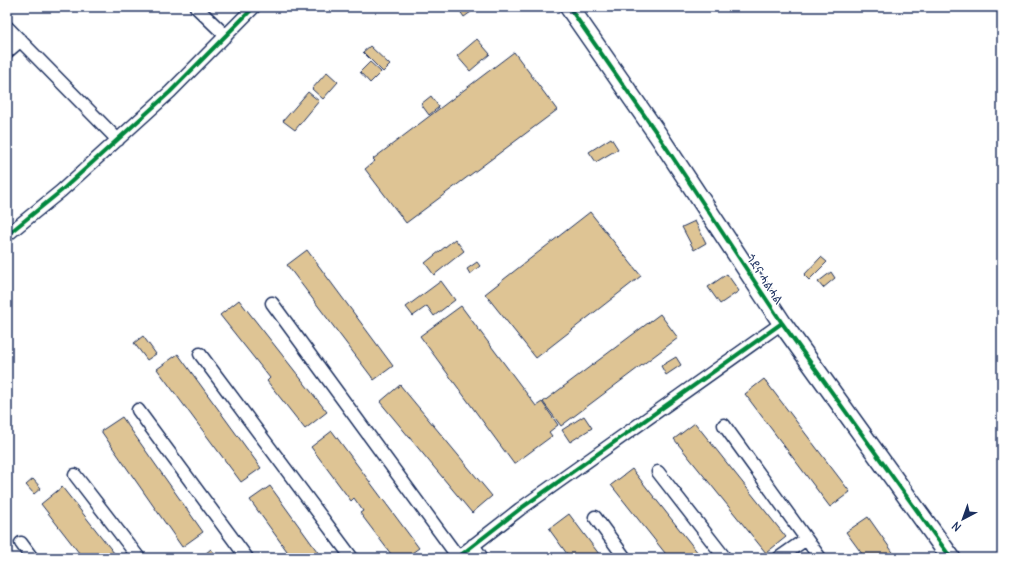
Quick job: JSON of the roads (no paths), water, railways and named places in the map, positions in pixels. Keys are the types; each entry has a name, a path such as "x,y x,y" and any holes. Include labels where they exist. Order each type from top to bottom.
{"street":[{"path":"196,7 226,36"},
{"path":"7,236 118,140 170,92 254,7"},
{"name":"ጎደና ሓልሓል","path":"569,7 658,135 782,323 951,558"},
{"path":"7,27 118,140"},
{"path":"7,52 21,40"},
{"path":"272,303 457,558 527,505 782,323"},
{"path":"200,354 352,558"},
{"path":"138,410 247,558"},
{"path":"724,425 820,558"},
{"path":"658,472 725,558"},
{"path":"75,475 139,558"},
{"path":"595,517 625,558"},
{"path":"779,558 806,539"},
{"path":"21,543 32,558"},
{"path":"473,545 482,558"}]}
